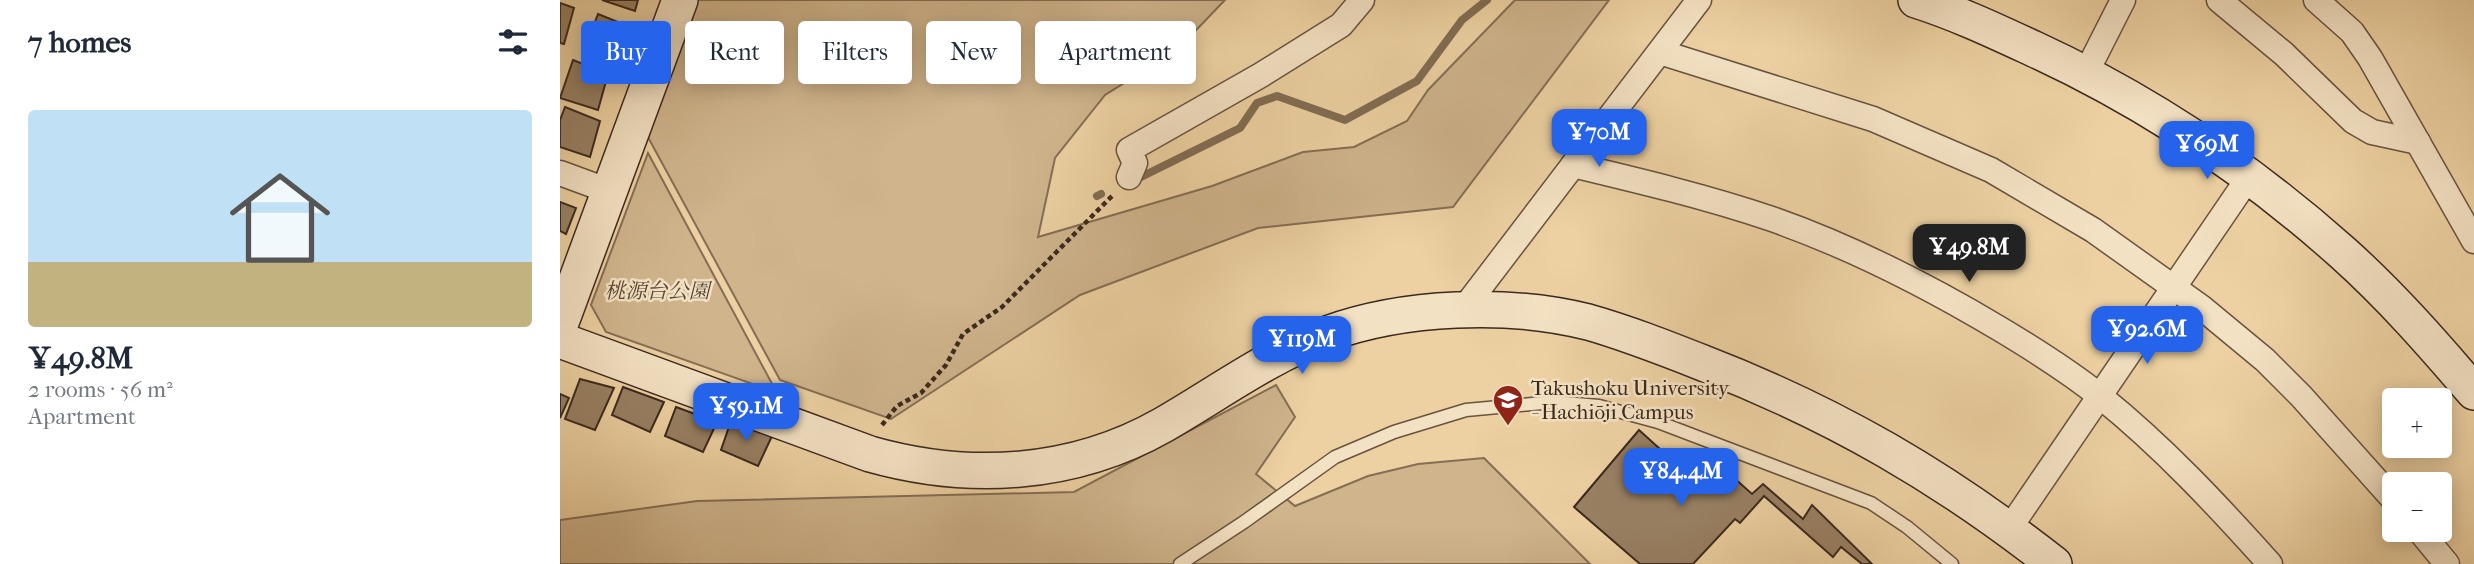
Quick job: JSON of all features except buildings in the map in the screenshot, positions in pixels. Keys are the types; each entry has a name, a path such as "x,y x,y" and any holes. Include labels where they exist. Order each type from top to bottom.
{"street":[{"path":"560,325 680,0"},
{"path":"1129,177 1135,163 1129,150 1261,75 1341,25 1362,0"},
{"path":"1462,310 1699,0"},
{"path":"1916,0 1988,28 2086,73 2152,110 2249,177 2343,253 2470,381"},
{"path":"2086,73 2123,0"},
{"path":"2219,0 2284,54 2353,121 2372,132 2418,142"},
{"path":"2316,0 2352,33 2370,58 2474,241"},
{"path":"1660,51 1873,119 1991,170 2093,230 2220,322 2274,369 2382,487"},
{"path":"1573,165 1657,185 1773,219 1896,271 1958,304 2029,346 2100,396 2207,495 2270,564"},
{"path":"560,173 609,191"},
{"path":"2009,529 2249,177"},
{"path":"560,340 870,454 911,465 977,472 1038,468 1099,453 1152,431 1292,349 1325,335 1396,316 1462,310 1541,314 1589,323 1638,337 1740,377 1812,410 1884,447 1947,486 2054,564"},
{"path":"2429,542 2447,564"}],"lane":[{"path":"1180,564 1335,457 1394,432 1466,410 1553,402 1599,406 1658,422 1871,503 1907,527 1952,564"}],"path":[{"path":"879,429 897,406 921,393 946,365 963,334 1002,307 1111,198"}],"green space":[{"path":"692,0 1225,0 1196,30 1196,21 1035,21 1035,84 1123,84 1105,95 1055,158 1038,237 1212,186 1303,152 1354,147 1407,121 1428,90 1515,0 1609,0 1453,207 1258,228 1080,295 891,419 780,380 643,128 660,84 671,84 671,55"},
{"name":"桃源台公園","path":"648,153 777,393 606,332 591,305"},
{"path":"1276,385 1295,417 1256,474 1295,506 1368,476 1418,464 1484,458 1590,564 560,564 560,520 697,501 1074,492"}],"waterway":[{"path":"1141,177 1240,128 1257,103 1277,96 1345,120 1417,81 1462,20 1487,0"},
{"path":"1097,196 1101,194"}],"place":[{"name":"Takushoku University - Hachiōji Campus","path":"1508,427"}]}
